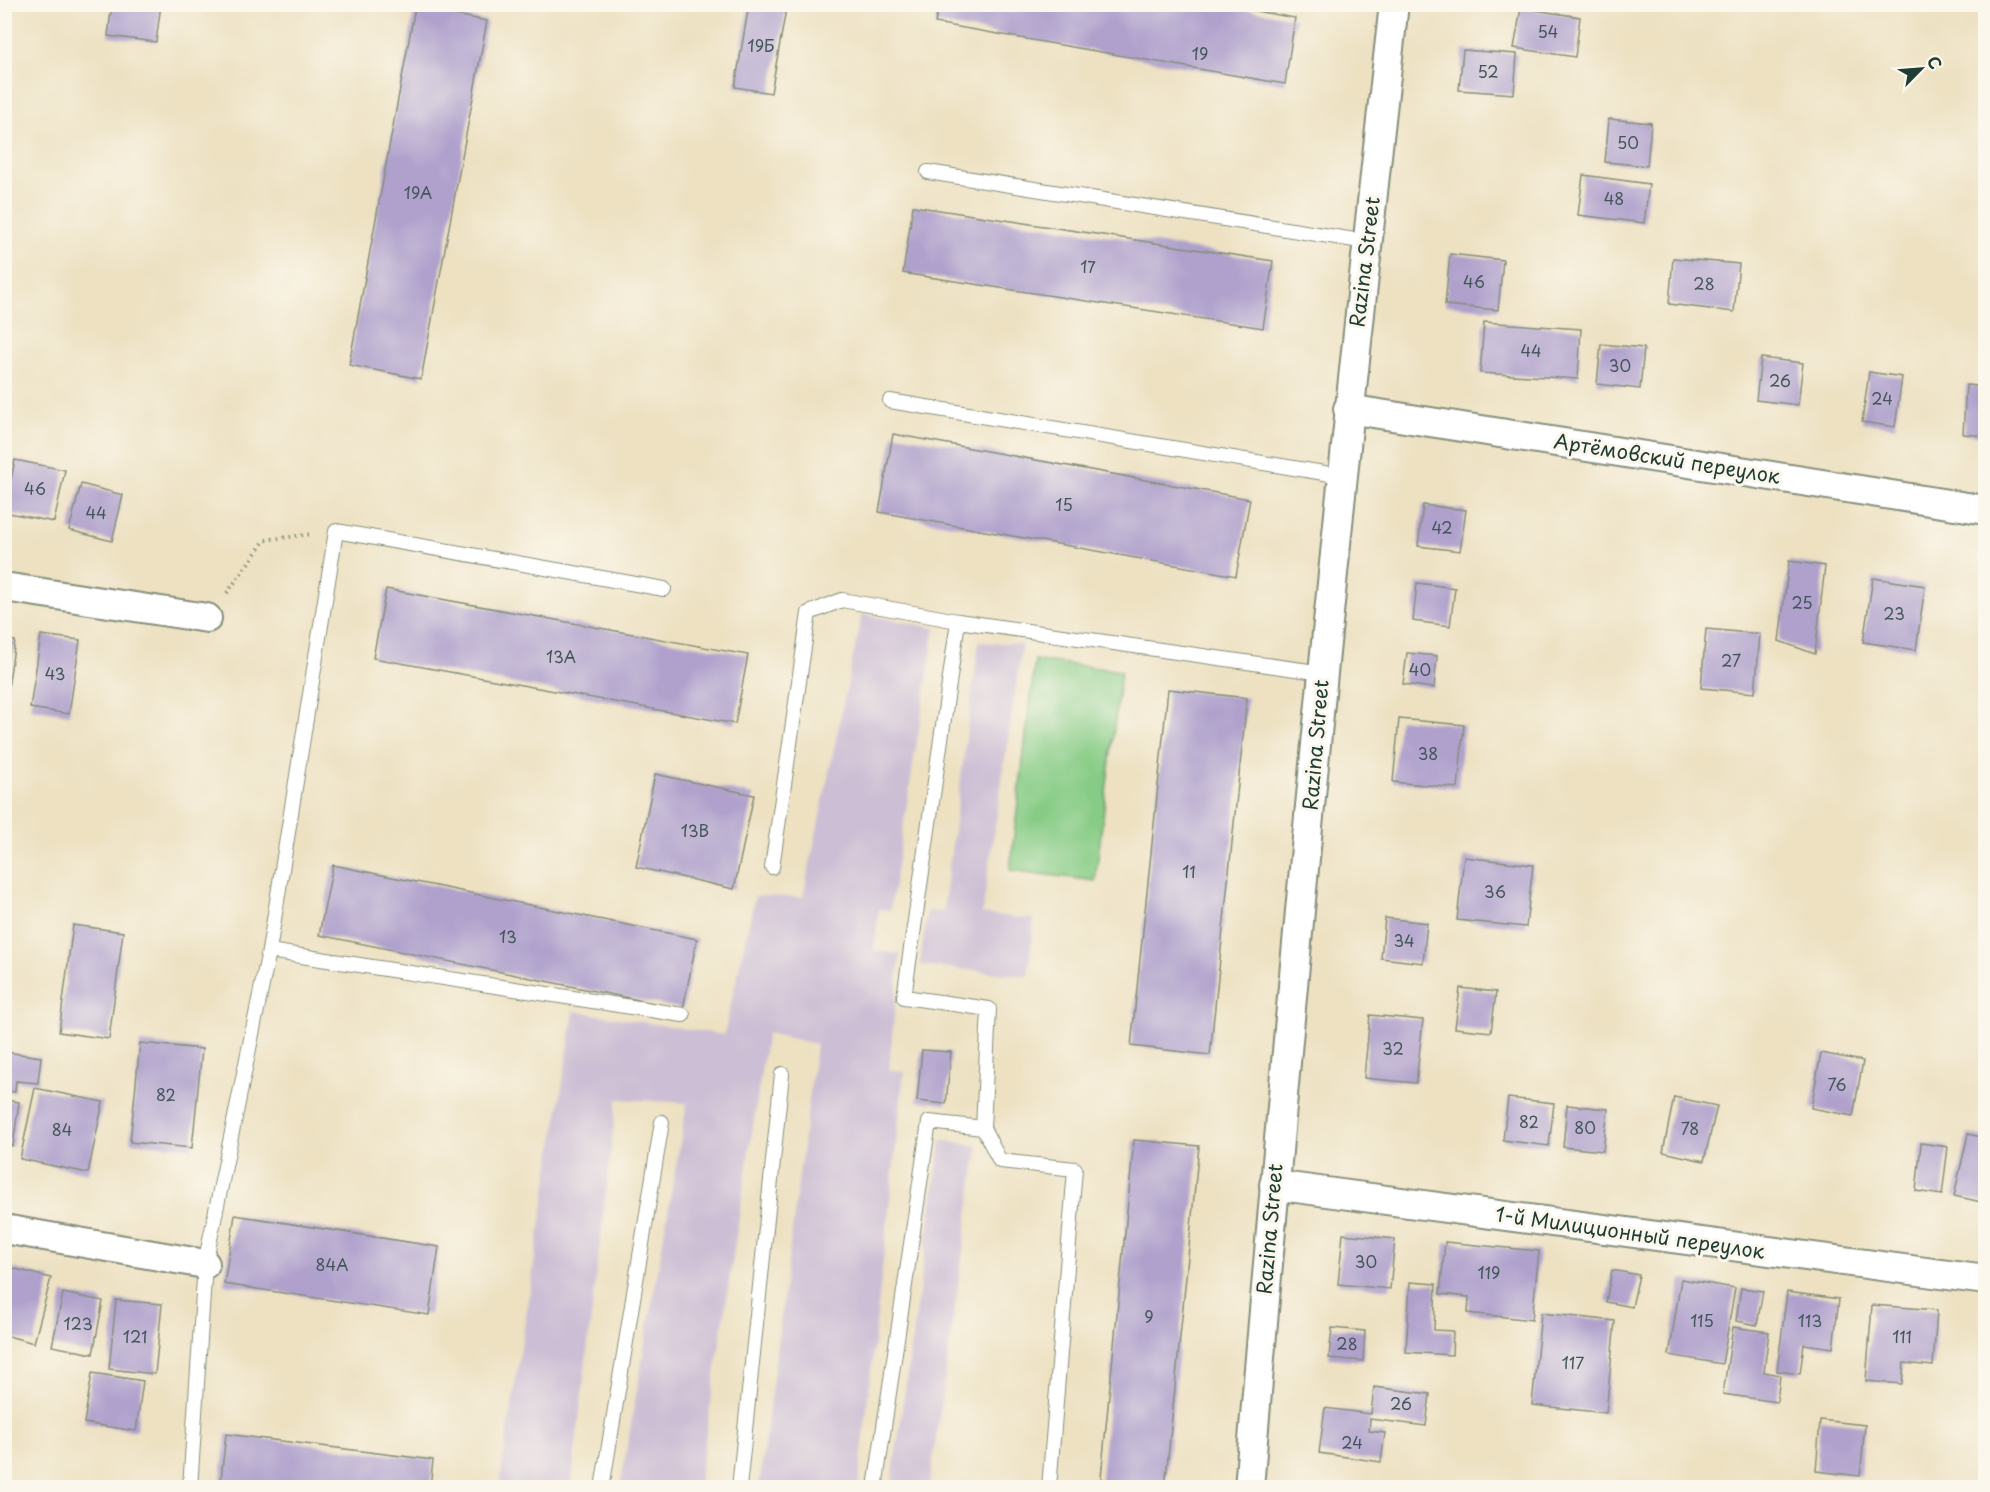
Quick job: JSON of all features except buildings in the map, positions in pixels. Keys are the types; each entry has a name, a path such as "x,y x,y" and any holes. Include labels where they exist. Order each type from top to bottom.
{"street":[{"name":"Razina Street","path":"1248,1488 1274,1185 1348,409 1394,4"},
{"name":"Артёмовский переулок","path":"1348,409 1986,510"},
{"path":"4,587 207,618"},
{"name":"1-й Милиционный переулок","path":"1274,1185 1986,1280"},
{"path":"4,1229 205,1264"}],"lane":[{"path":"928,172 1367,242"},
{"path":"890,401 1342,476"},
{"path":"190,1488 205,1264 269,951 336,531 664,589"},
{"path":"772,867 809,613 842,600 957,621 1323,673"},
{"path":"957,621 904,996 988,1009 983,1128 1000,1161 1075,1169 1049,1488"},
{"path":"269,951 683,1015"},
{"path":"739,1488 782,1074"},
{"path":"602,1488 662,1122"},
{"path":"875,1488 929,1122 983,1128"}],"path":[{"path":"207,618 265,540 336,531"}],"shaded area":[{"path":"862,614 935,628 890,910 879,909 874,950 900,954 889,1069 904,1072 858,1487 759,1487 816,1044 767,1033 698,1487 620,1487 687,1103 617,1099 571,1487 499,1487 574,1011 724,1035 755,896 803,897"},
{"path":"979,642 1022,644 982,914 1034,919 1028,976 920,965 927,911 943,912"},
{"path":"941,1140 978,1146 929,1487 891,1487"}],"green space":[{"path":"1035,660 1121,671 1095,881 1010,870"}]}
